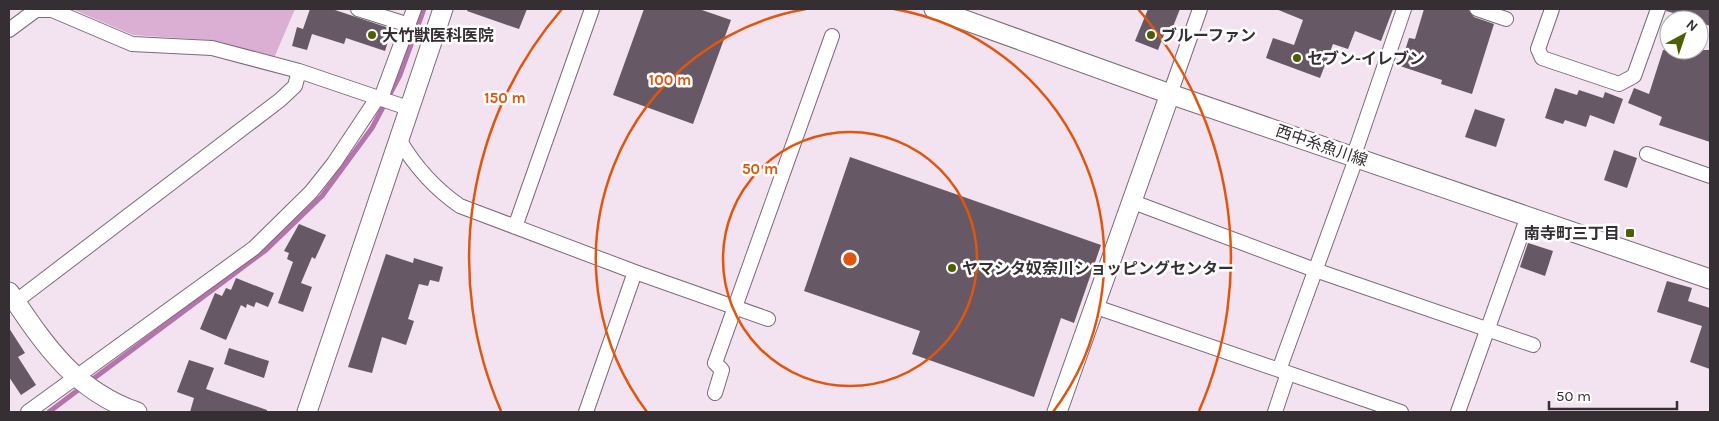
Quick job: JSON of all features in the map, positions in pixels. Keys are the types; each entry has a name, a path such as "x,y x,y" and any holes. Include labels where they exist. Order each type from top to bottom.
{"street":[{"path":"358,9 409,25"},
{"path":"28,412 254,248 311,192 380,98 414,9"},
{"path":"307,412 400,141 408,108 443,9"},
{"path":"515,227 592,9"},
{"name":"西中糸魚川線","path":"934,9 1170,94 1710,279"},
{"path":"1057,412 1200,9"},
{"path":"1275,412 1283,372 1315,270 1404,9"},
{"path":"1477,9 1506,19"},
{"path":"1552,9 1538,49 1542,58 1619,84 1634,76 1658,9"},
{"path":"9,30 36,10 52,10 132,44 212,48 299,72 408,108"},
{"path":"715,393 722,370 715,363 832,36"},
{"path":"136,412 112,404 62,366 12,297 280,100 295,86 299,72"},
{"path":"400,141 415,166 441,193 460,206 635,272 768,319"},
{"path":"1647,154 1710,176"},
{"path":"1133,202 1315,270 1532,345"},
{"path":"1458,412 1528,216"},
{"path":"586,412 635,272"},
{"path":"1096,306 1401,412"}],"shaded area":[{"path":"72,9 295,9 274,58 209,40 133,35"}],"building":[{"path":"310,9 332,9 392,29 385,51 346,38 344,44 312,34 307,50 292,46 297,27 303,29"},
{"path":"468,9 527,9 519,29 467,11"},
{"path":"644,9 699,9 731,20 693,124 613,95"},
{"name":"ブルーファン","path":"1148,9 1180,9 1172,29 1167,27 1158,50 1135,41"},
{"path":"1276,9 1393,9 1381,41 1355,31 1348,49 1333,44 1320,78 1266,58 1273,38 1294,45 1303,20"},
{"path":"1424,9 1468,9 1474,17 1494,24 1472,94 1441,84 1442,80 1400,66 1409,38 1415,39"},
{"path":"1710,9 1710,26 1709,10 1666,10"},
{"path":"1710,50 1710,142 1659,125 1662,117 1628,103 1634,88 1649,94 1660,60 1709,60"},
{"path":"1555,88 1577,95 1579,90 1603,98 1605,92 1623,99 1614,124 1590,115 1586,127 1565,120 1563,124 1545,118"},
{"path":"1475,109 1505,119 1496,147 1465,137"},
{"path":"1614,150 1637,158 1627,188 1604,180"},
{"name":"ヤマシタ奴奈川ショッピングセンター","path":"850,157 1101,245 1074,323 1061,318 1034,397 912,354 920,331 804,291"},
{"path":"299,224 326,235 315,259 312,257 301,283 312,287 303,312 278,303 293,262 287,259 289,253 284,251"},
{"path":"1528,243 1553,251 1545,276 1520,267"},
{"path":"386,254 413,263 414,258 443,267 439,282 430,280 428,286 419,284 408,319 414,321 406,345 382,337 372,373 348,367"},
{"path":"236,278 274,293 268,307 256,302 254,307 247,304 246,308 241,305 226,340 200,329 215,293 222,296 226,288 231,290"},
{"path":"1667,281 1692,288 1688,301 1710,308 1710,369 1690,362 1702,326 1657,312"},
{"path":"9,328 25,353 18,357 36,385 21,395 9,377"},
{"path":"229,348 269,361 264,378 224,364"},
{"path":"189,360 214,368 206,389 267,410 267,412 190,412 194,398 177,392"}],"waterway":[{"path":"89,382 266,250 322,196 372,128 400,75 424,9"},
{"path":"49,412 82,387"}],"place":[{"name":"大竹獣医科医院","path":"372,35"},
{"name":"ブルーファン","path":"1151,35"},
{"name":"セブン-イレブン","path":"1297,58"},
{"name":"南寺町三丁目","path":"1630,233"},
{"name":"ヤマシタ奴奈川ショッピングセンター","path":"952,268"}]}
